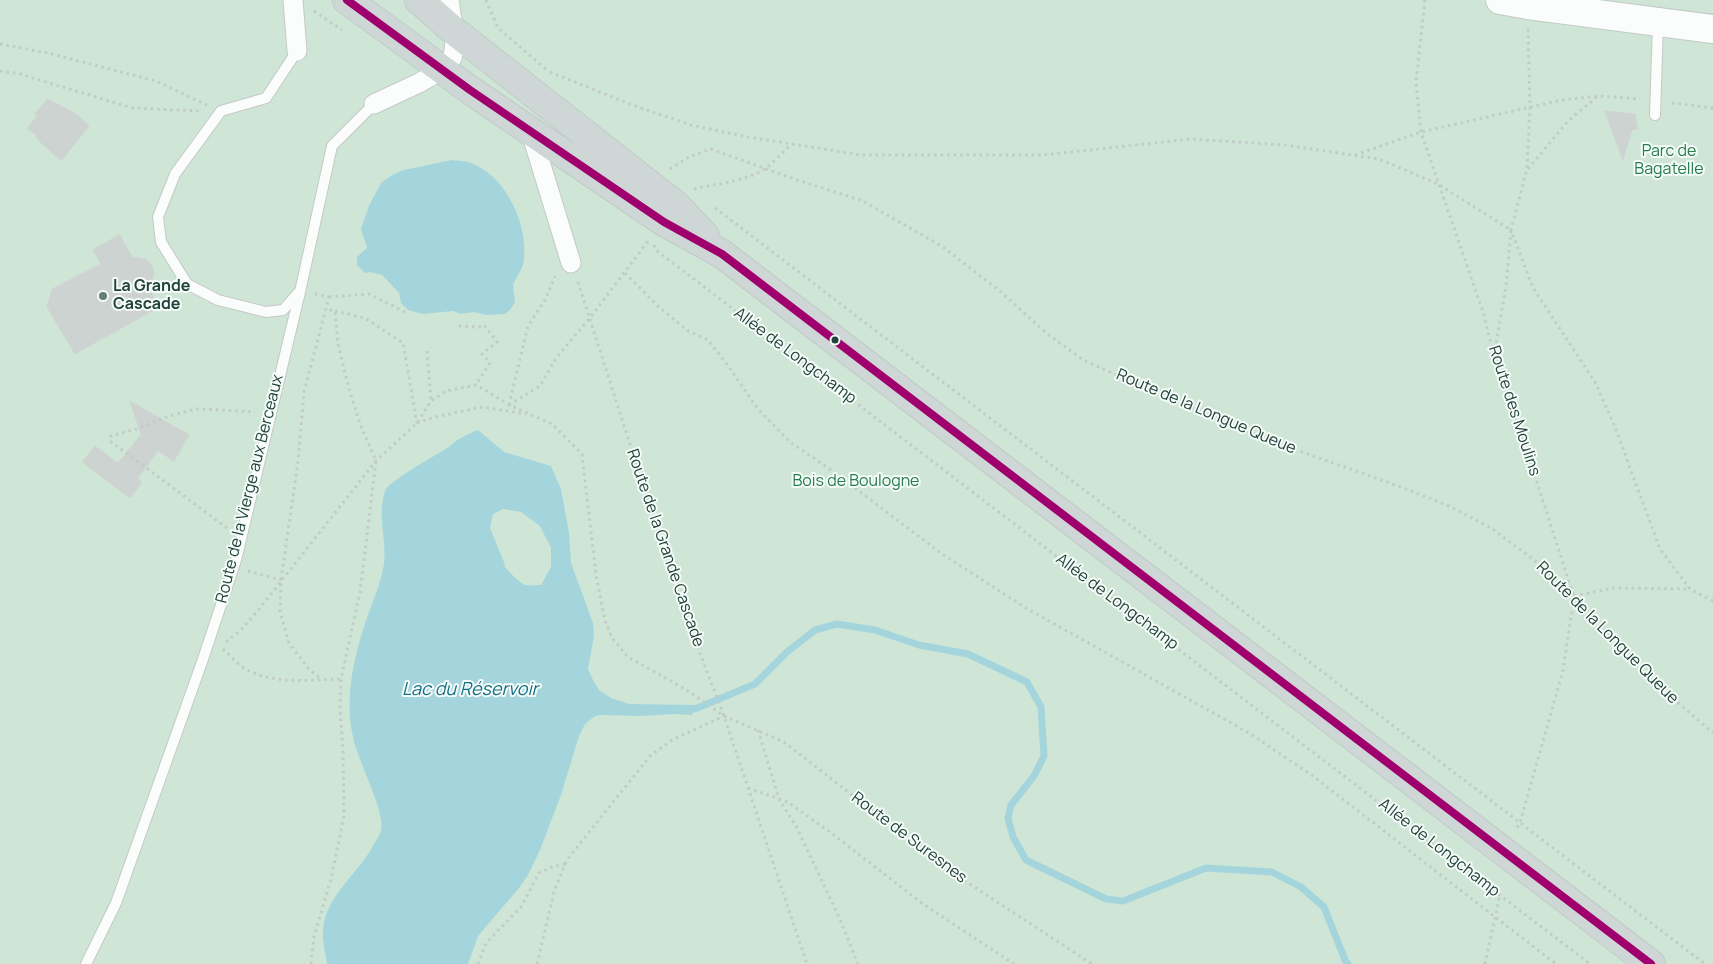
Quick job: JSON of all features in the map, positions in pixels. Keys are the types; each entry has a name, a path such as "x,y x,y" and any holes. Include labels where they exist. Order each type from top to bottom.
{"main road":[{"path":"347,0 470,90 530,129 664,222 722,254 1651,964"},
{"path":"419,0 454,31 677,206 722,254"}],"street":[{"path":"294,0 297,51"},
{"path":"374,104 419,83 443,69 452,58 454,31 449,0"},
{"path":"1500,0 1713,29"},
{"path":"530,129 572,265"}],"lane":[{"path":"1655,115 1658,23"},
{"path":"297,51 266,98 221,111 175,174 158,217 161,242 188,284 218,300 266,312 283,310 300,292"},
{"name":"Route de la Vierge aux Berceaux","path":"86,964 116,903 202,662 234,566 300,292 332,146 374,104"}],"path":[{"path":"486,0 498,28 550,72 635,106 691,125 861,155 1043,155 1191,139 1285,146 1379,159 1438,184 1511,230 1533,288 1595,382 1615,428 1660,548 1690,589 1713,601"},
{"name":"Route des Moulins","path":"1425,0 1416,82 1420,132 1483,312 1494,355 1574,597 1563,670 1520,823 1514,832"},
{"path":"1494,355 1506,287 1511,230 1527,169 1530,107 1528,5"},
{"path":"0,44 48,53 156,81 221,111"},
{"path":"0,71 20,74 132,108 200,112 221,111"},
{"path":"1354,155 1420,132 1562,100 1598,96 1655,100 1713,108"},
{"path":"1527,169 1568,121 1598,96"},
{"path":"200,112 207,105 215,102"},
{"path":"698,195 691,190 725,183 753,175 765,169 792,144"},
{"name":"Route de la Longue Queue","path":"672,168 689,157 711,149 765,169 863,200 943,247 1001,292 1044,332 1083,360 1171,400 1271,441 1450,506 1491,528 1542,566 1661,688 1713,733"},
{"path":"713,206 1705,964"},
{"name":"Allée de Longchamp","path":"625,273 654,234 656,250 1590,964"},
{"path":"508,406 528,326 545,300 554,276 572,265"},
{"name":"Route de la Grande Cascade","path":"572,265 683,609 724,716 807,964"},
{"path":"508,406 540,386 556,358 625,273 658,306 688,331 708,340 758,409 790,442 834,472 942,554 1026,608 1249,733 1313,776 1556,964"},
{"path":"300,292 330,297 369,294 407,313"},
{"path":"322,680 307,667 289,643 280,612 282,580 298,462 304,392 330,297"},
{"path":"326,308 365,318 403,343 417,423"},
{"path":"311,964 314,937 331,879 344,816 344,748 340,711 341,680 360,592 376,461 360,424 349,389 338,344 335,311"},
{"path":"459,326 479,327 484,325 497,342 482,354 490,363 476,385"},
{"path":"427,351 431,401"},
{"path":"341,680 302,681 273,678 254,673 242,667 221,647 241,630 256,613 376,461 417,423 431,401 446,391 476,385 508,406 532,415"},
{"path":"417,423 435,417 482,407 532,415"},
{"path":"240,540 110,441 111,436 136,429 169,416 196,409 270,414"},
{"name":"Route de Suresnes","path":"532,415 552,424 582,454 596,575 605,621 612,638 628,657 685,689 724,716 784,742 950,871 1092,964"},
{"path":"234,566 282,580"},
{"path":"1574,597 1613,588 1690,589"},
{"path":"539,964 538,958 554,892 565,864 650,756 672,740 724,716"},
{"path":"757,729 779,799 796,826 839,917 858,964"},
{"path":"748,788 788,802 923,904 1014,964"},
{"path":"478,964 486,943 521,908 539,873 565,864"},
{"path":"1480,879 1484,873"},
{"path":"1485,964 1500,895"}],"green space":[{"name":"Bois de Boulogne","path":"0,0 1713,0 1713,964 0,964"}],"water":[{"path":"452,160 471,163 483,169 495,179 512,203 518,217 522,231 524,260 513,285 515,302 505,314 487,315 474,312 461,314 453,311 422,314 408,310 401,303 399,293 382,275 370,272 365,273 357,265 357,257 367,248 361,229 369,206 381,183 392,175 404,170"},
{"name":"Lac du Réservoir","path":"478,430 504,452 551,466 561,489 569,533 571,563 593,623 594,636 588,669 599,690 611,698 629,704 695,705 692,715 601,715 595,716 585,724 579,736 561,795 540,850 528,875 478,936 468,964 327,964 323,933 327,912 339,892 368,854 381,830 379,811 353,737 350,722 350,692 358,647 383,571 385,555 382,517 383,498 386,489 396,480 458,440","holes":["503,509 521,512 540,526 551,548 551,567 541,585 525,585 516,579 496,556 489,539 493,514"]}],"building":[{"path":"48,99 76,114 89,126 61,161 27,128 37,116 35,114"},
{"path":"1605,111 1635,114 1638,129 1632,130 1623,160"},
{"path":"120,235 132,257 145,259 152,265 154,275 148,287 159,307 75,354 47,307 52,289 101,264 93,250"},
{"path":"130,401 189,435 174,461 158,451 138,478 142,482 130,498 82,462 95,446 118,463 141,435"}],"waterway":[{"path":"487,530 501,564"},
{"path":"686,709 695,709 755,684 787,652 815,630 837,624 875,630 919,645 968,654 1027,682 1041,707 1044,756 1034,776 1011,805 1008,818 1013,837 1026,860 1106,899 1123,901 1206,868 1272,872 1301,887 1324,907 1348,964"}],"transit line":[{"path":"347,0 470,90 664,222 722,254 1651,964"}],"place":[{"name":"La Grande Cascade","path":"103,296"}],"park label":[{"name":"Parc de Bagatelle","path":"1669,161"}]}
